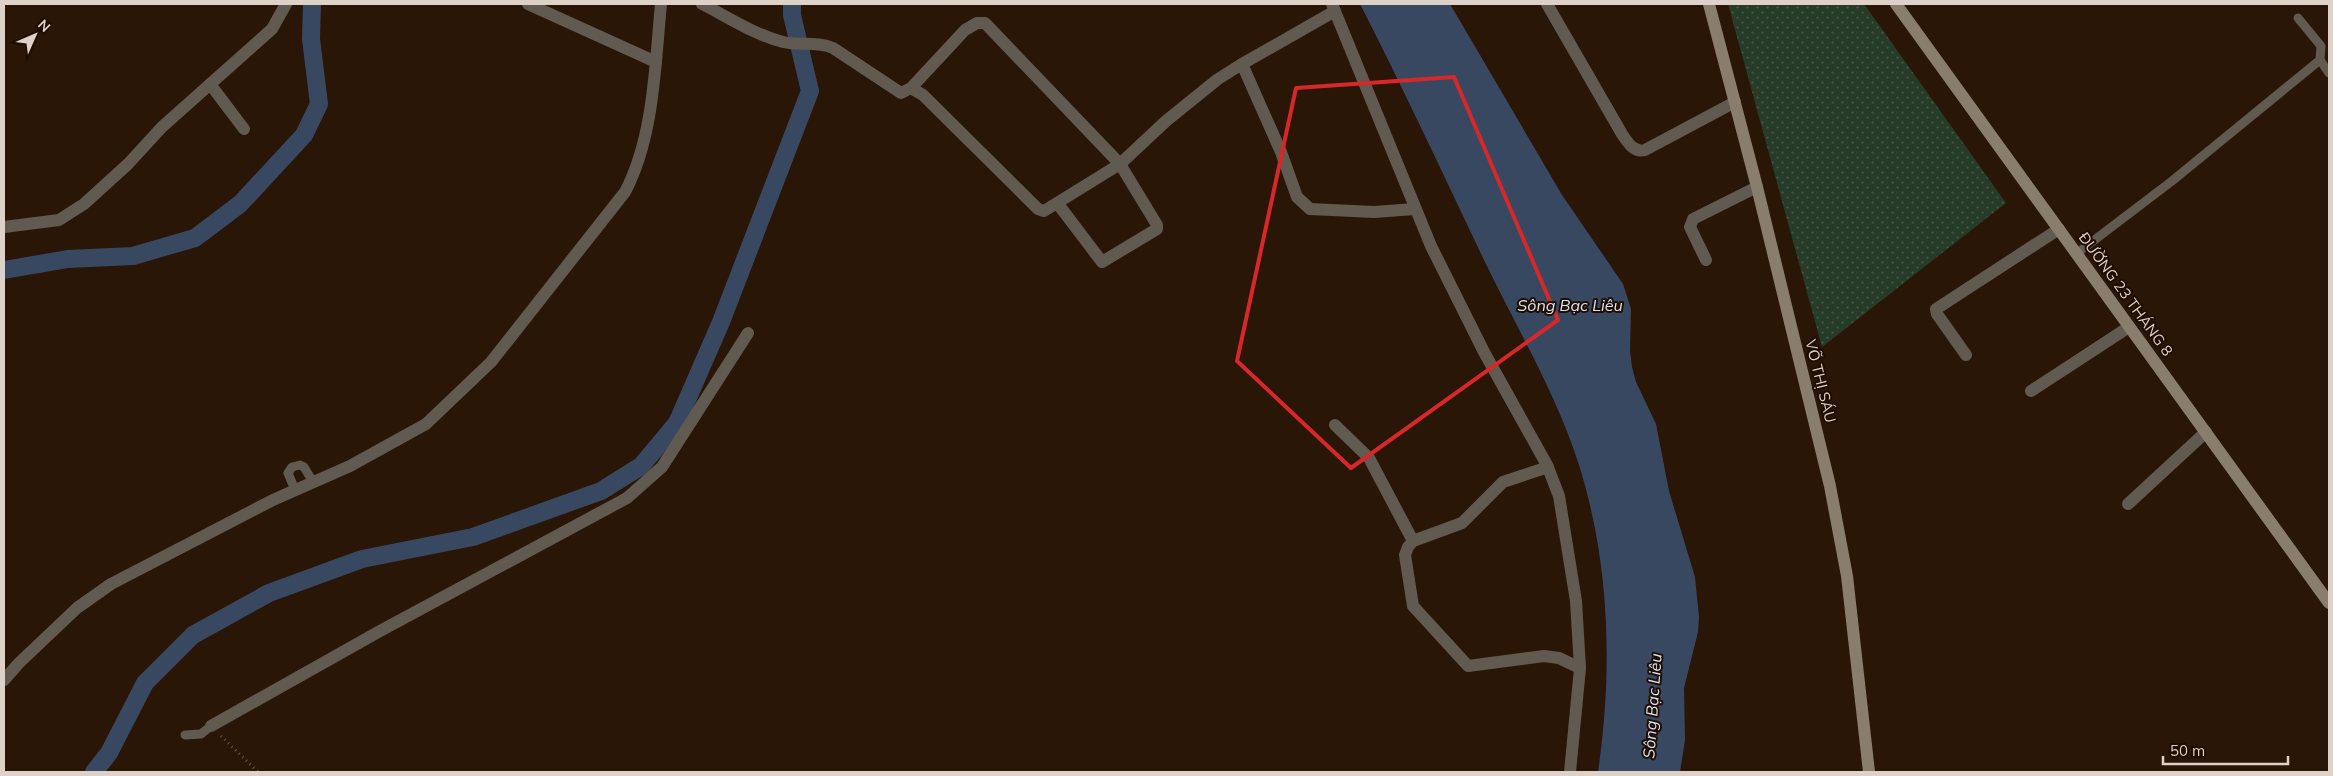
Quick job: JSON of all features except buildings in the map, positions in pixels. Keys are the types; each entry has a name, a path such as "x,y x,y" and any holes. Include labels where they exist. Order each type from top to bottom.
{"main road":[{"name":"VÕ THỊ SÁU","path":"1709,4 1757,187 1830,486 1847,576 1869,772"},
{"name":"ĐƯỜNG 23 THÁNG 8","path":"1896,4 2329,603"}],"street":[{"path":"4,227 59,220 84,204 106,186 162,127 272,29 286,4"},
{"path":"528,4 656,62"},
{"path":"4,680 19,662 78,608 111,584 295,490 350,466 415,432 457,397 491,362 625,192 636,171 642,149 656,62 661,4"},
{"path":"702,4 772,38 833,48 897,93 911,88 965,30 977,23 985,23 1120,164 1157,225 1157,229 1102,262 1058,204"},
{"path":"1547,4 1622,134 1634,148 1640,151 1645,150 1735,102"},
{"path":"911,88 923,95 1038,209 1044,211 1120,164 1166,120 1218,79 1333,7 1431,246 1484,352 1548,467 1559,496 1576,601 1580,668 1570,772"},
{"path":"1242,64 1281,152 1297,197 1302,203 1310,209 1374,212 1415,209"},
{"path":"210,84 244,129"},
{"path":"1706,260 1690,223 1694,219 1757,187"},
{"path":"1966,355 1937,314 1936,309 2059,229"},
{"path":"2031,391 2129,327"},
{"path":"211,726 380,631 627,498 662,467 748,334"},
{"path":"1335,425 1369,458 1413,541"},
{"path":"2128,504 2206,432"},
{"path":"1548,467 1502,482 1462,522 1413,541 1404,555 1413,606 1468,666 1544,656 1560,658 1580,668"}],"lane":[{"path":"2298,18 2321,46 2320,60 2329,73"},
{"path":"2076,254 2172,182 2320,60"},
{"path":"295,490 288,473 292,467 300,465 304,467 312,482"},
{"path":"185,735 201,734 211,726"}],"path":[{"path":"211,726 258,772"}],"highlighted area":[{"path":"1454,77 1558,320 1351,468 1237,361 1296,88"}],"green space":[{"path":"1728,4 1864,4 2006,203 1822,347"}],"water":[{"name":"Sông Bạc Liêu","path":"1360,4 1450,4 1562,195 1623,284 1631,309 1630,351 1632,367 1636,382 1656,424 1669,491 1695,577 1699,617 1698,632 1684,688 1685,740 1680,772 1598,772 1606,694 1606,616 1597,538 1578,462 1547,385"}],"waterway":[{"path":"4,270 68,259 133,256 195,238 240,204 304,135 319,104 311,39 312,4"},
{"path":"94,772 109,753 145,683 193,635 269,593 362,559 473,537 601,491 641,466 677,423 721,322 810,91 792,15 792,4"}]}
